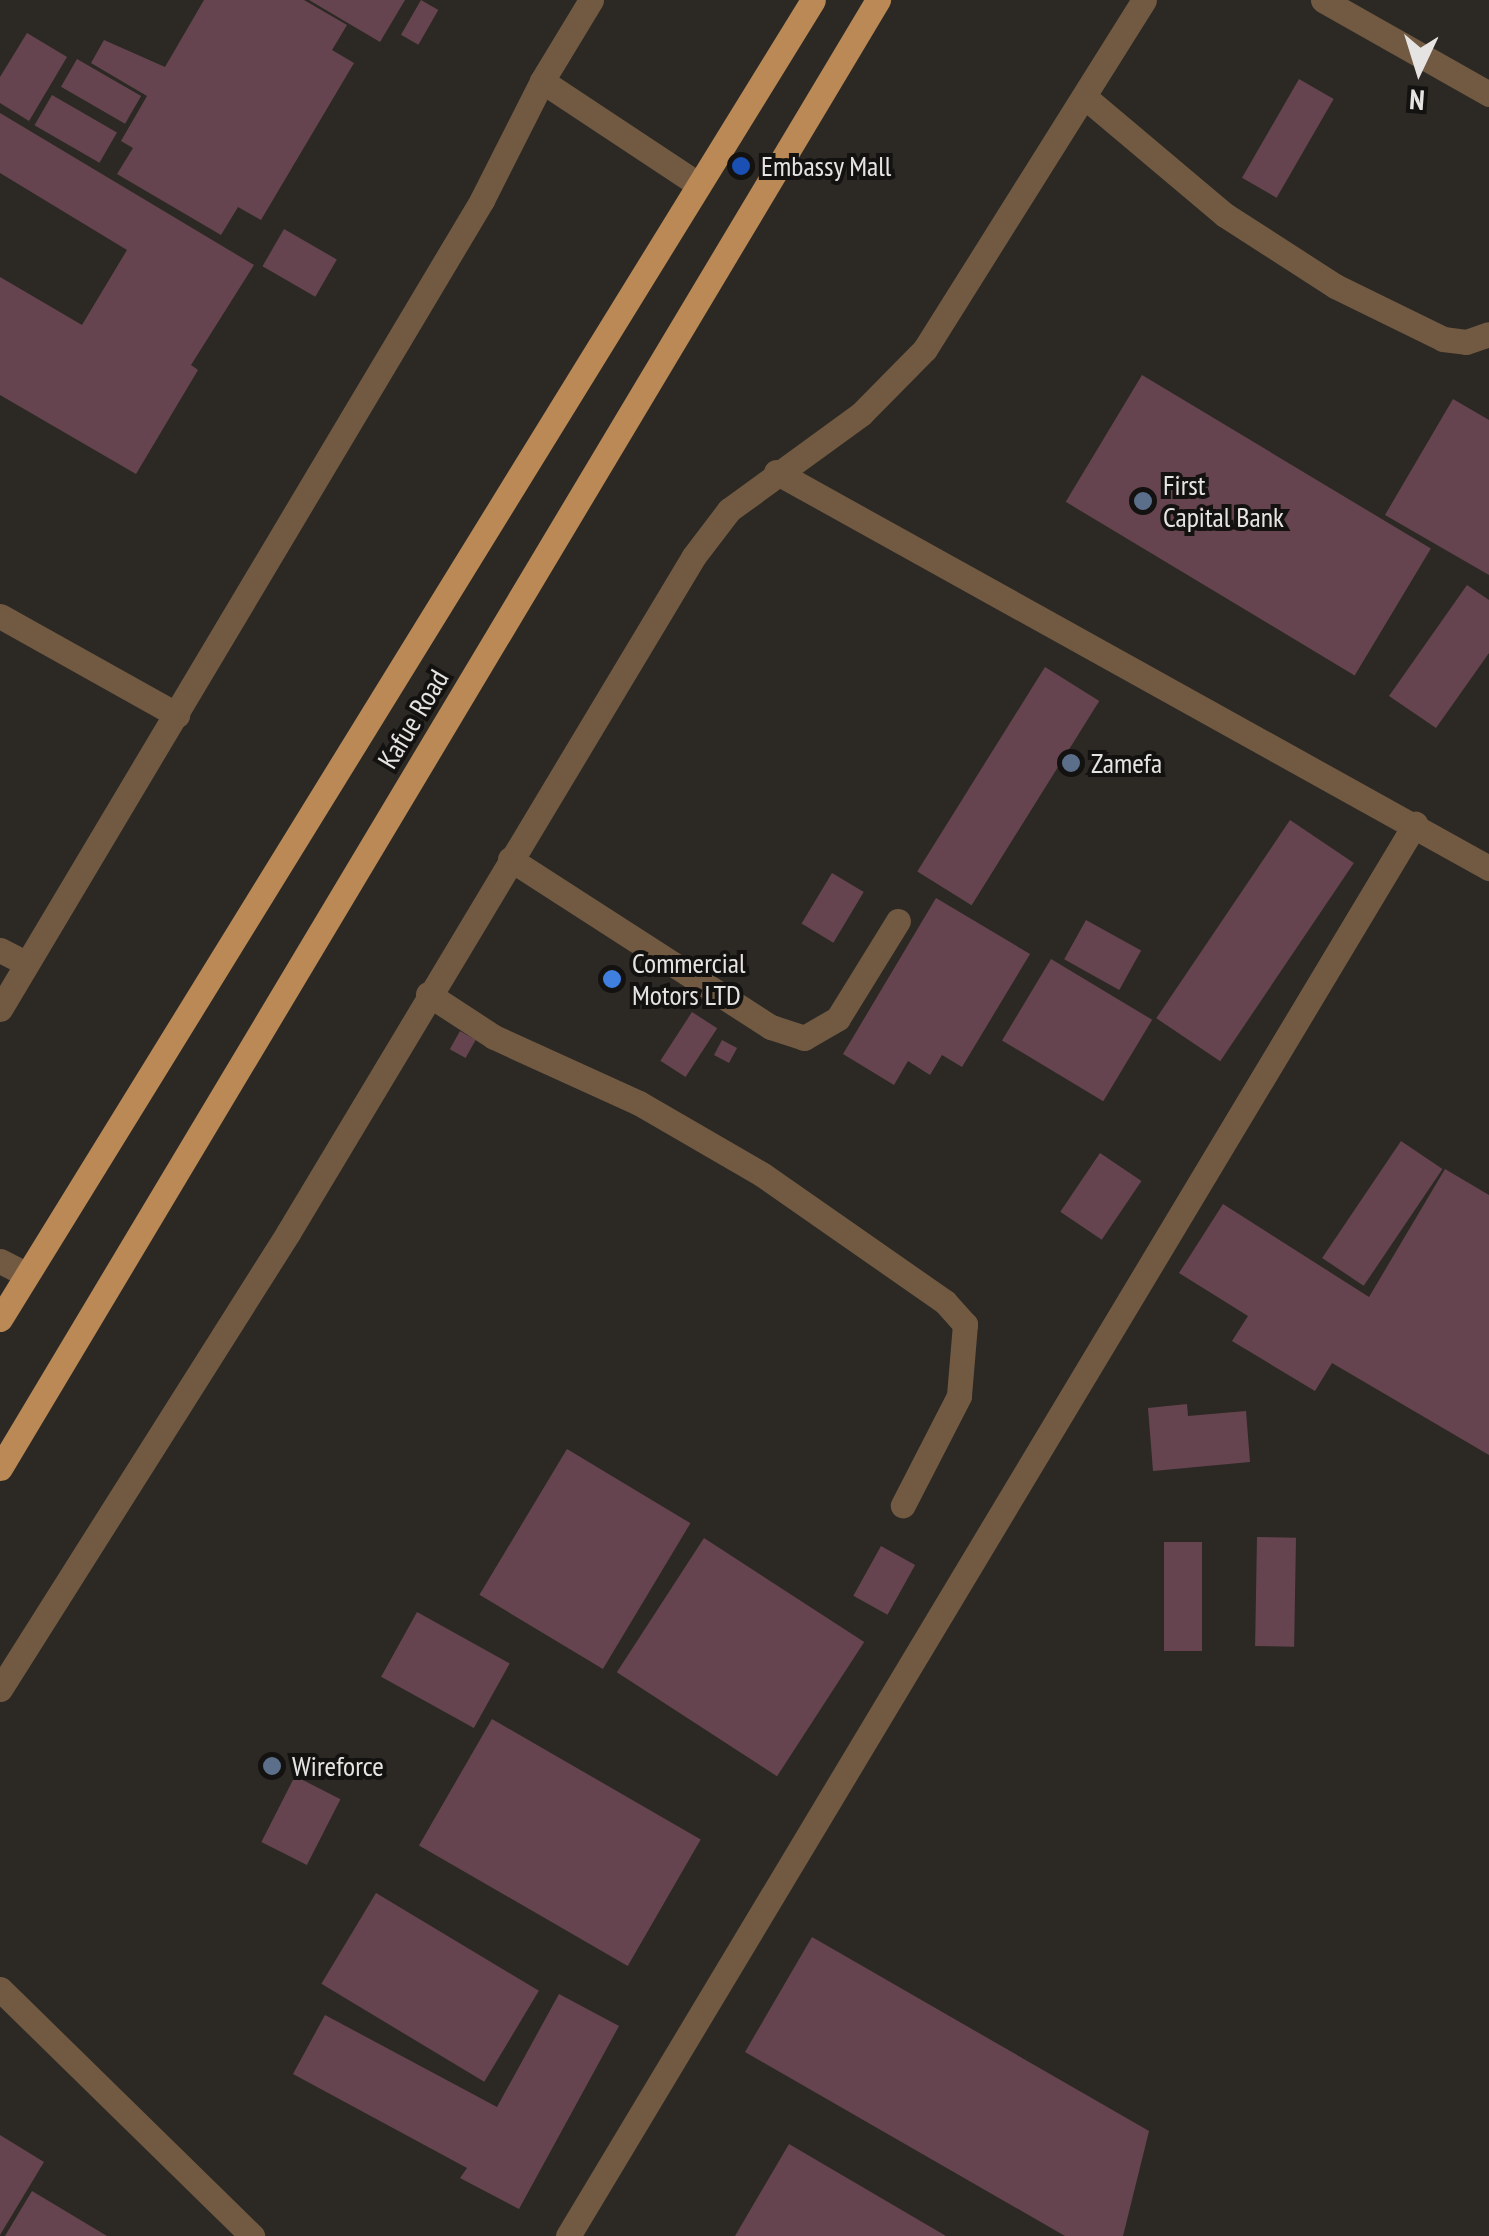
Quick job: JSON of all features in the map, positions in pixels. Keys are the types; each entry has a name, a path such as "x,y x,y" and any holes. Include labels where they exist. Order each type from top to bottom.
{"main road":[{"name":"Kafue Road","path":"0,1318 814,0"},
{"name":"Kafue Road","path":"0,1468 878,0"}],"street":[{"path":"0,1009 473,215 542,82 591,0"},
{"path":"0,1690 694,556 729,510 776,472 861,414 915,362 1086,98 1144,0"},
{"path":"1323,0 1489,94"},
{"path":"542,82 700,185"},
{"path":"1086,98 1225,215 1335,286 1443,339 1466,342 1489,334"},
{"path":"776,472 1489,868"},
{"path":"0,616 177,715"},
{"path":"568,2236 1415,824"},
{"path":"510,859 771,1027 804,1038 838,1018 898,920"},
{"path":"0,950 27,964"},
{"path":"428,994 494,1037 638,1103 764,1175 945,1302 965,1324 960,1396 903,1505"},
{"path":"0,1261 27,1276"},
{"path":"0,1989 252,2236"}],"building":[{"path":"204,0 304,0 347,25 332,50 354,63 261,220 238,207 221,235 117,174 133,148 121,141 147,96 91,63 104,40 165,67"},
{"path":"309,0 405,0 380,42"},
{"path":"421,0 438,10 418,45 401,35"},
{"path":"27,33 67,57 29,121 0,103 0,77"},
{"path":"77,59 141,96 125,124 61,87"},
{"path":"1299,79 1334,99 1277,198 1242,178"},
{"path":"52,95 117,132 99,163 35,125"},
{"path":"0,113 254,265 191,365 198,370 136,474 0,395 0,277 82,325 127,250 0,173"},
{"path":"284,229 337,260 315,297 262,266"},
{"path":"1142,375 1431,549 1355,675 1066,502"},
{"path":"1453,399 1489,420 1489,575 1385,515"},
{"path":"1467,585 1489,600 1489,653 1436,728 1389,696"},
{"path":"1045,667 1099,701 972,905 917,871"},
{"path":"1290,820 1354,863 1220,1061 1156,1018"},
{"path":"832,873 864,892 833,943 802,924"},
{"path":"936,898 1030,954 962,1067 942,1055 930,1075 908,1061 894,1085 843,1054"},
{"path":"1086,920 1141,951 1119,990 1064,959"},
{"path":"1051,959 1152,1020 1103,1101 1002,1040"},
{"path":"692,1012 717,1028 686,1077 660,1061"},
{"path":"460,1031 476,1040 466,1058 450,1049"},
{"path":"722,1040 737,1048 729,1063 714,1055"},
{"path":"1401,1141 1442,1169 1364,1286 1322,1258"},
{"path":"1100,1153 1141,1181 1102,1240 1060,1212"},
{"path":"1445,1169 1489,1195 1489,1455 1332,1363 1315,1391 1232,1341 1248,1316 1179,1273 1223,1204 1369,1297"},
{"path":"1187,1404 1188,1416 1246,1411 1250,1462 1153,1471 1148,1408"},
{"path":"567,1449 690,1523 603,1669 479,1595"},
{"path":"1257,1537 1296,1538 1294,1647 1255,1646"},
{"path":"704,1538 864,1642 777,1776 617,1672"},
{"path":"1164,1542 1202,1542 1202,1651 1164,1651"},
{"path":"881,1546 915,1565 887,1615 853,1596"},
{"path":"417,1612 510,1663 474,1728 381,1677"},
{"path":"492,1719 701,1840 628,1966 419,1845"},
{"path":"295,1776 340,1799 307,1865 261,1842"},
{"path":"376,1893 539,1991 484,2082 321,1984"},
{"path":"812,1937 1149,2131 1123,2236 1065,2236 745,2052"},
{"path":"559,1994 619,2026 519,2209 460,2178 467,2168 293,2074 325,2015 497,2107"},
{"path":"0,2135 44,2162 0,2235"},
{"path":"789,2144 946,2236 735,2236"},
{"path":"32,2191 107,2236 5,2236"}],"place":[{"name":"Embassy Mall","path":"741,166"},
{"name":"First Capital Bank","path":"1143,501"},
{"name":"Zamefa","path":"1071,763"},
{"name":"Commercial Motors LTD","path":"612,979"},
{"name":"Wireforce","path":"272,1766"}]}
